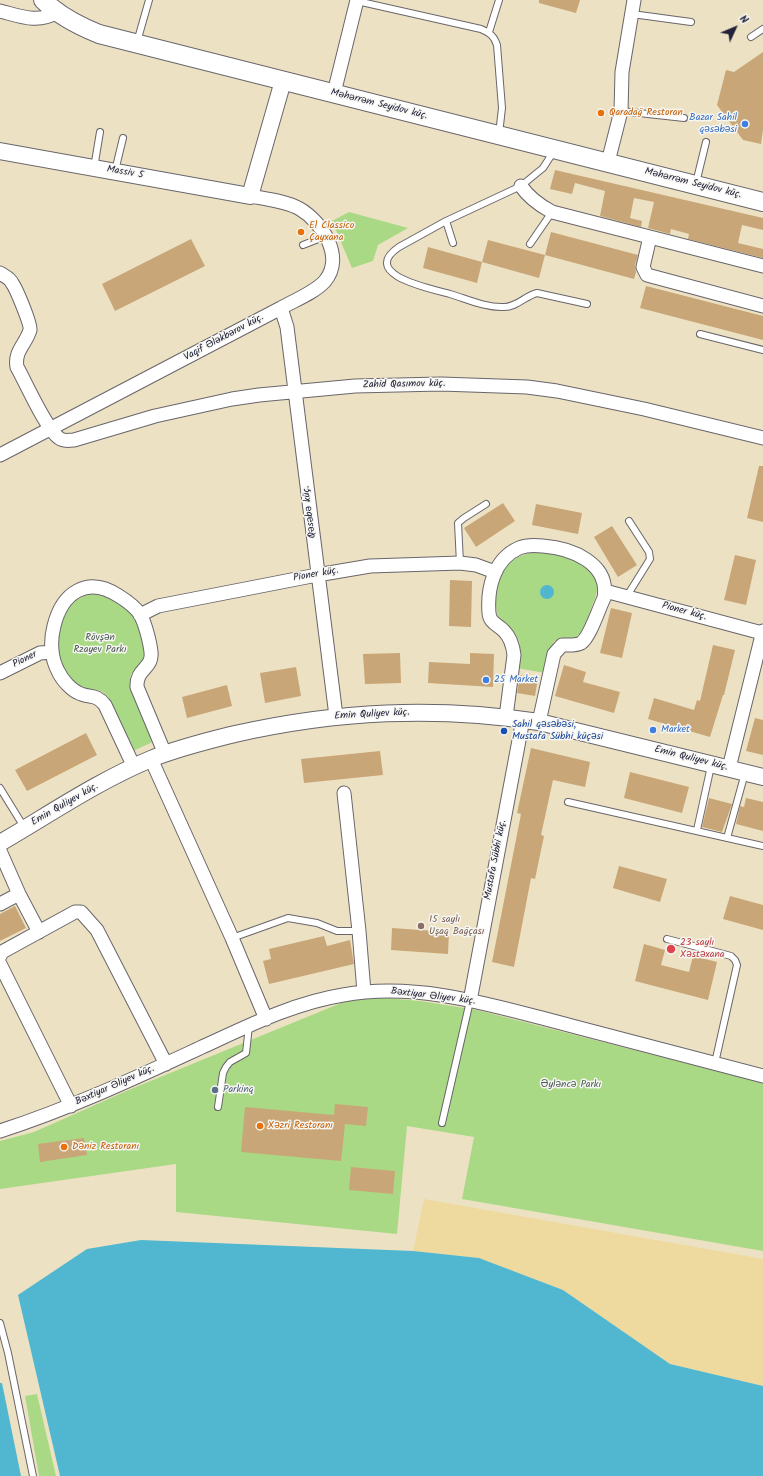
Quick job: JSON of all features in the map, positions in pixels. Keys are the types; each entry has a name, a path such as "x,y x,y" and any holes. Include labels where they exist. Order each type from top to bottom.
{"main road":[{"name":"Məhərrəm Seyidov küç.","path":"43,0 57,12 88,30 136,44 763,202"}],"street":[{"path":"334,94 357,0"},
{"path":"608,162 621,111 622,72 634,0"},
{"path":"0,11 29,18 41,19 49,17 57,12"},
{"path":"250,196 283,81"},
{"name":"Massiv 5","path":"0,151 250,196"},
{"path":"521,186 527,195 540,206 552,212 763,266"},
{"name":"Vaqif Ələkbərov küç.","path":"0,455 281,308 315,289 324,282 329,275 333,259 326,236 309,216 299,208 250,196"},
{"path":"650,237 643,267 647,275 763,306"},
{"path":"0,273 12,282 29,321 30,329 17,353 17,367 50,428"},
{"name":"Qəsəbə küç.","path":"281,308 287,327 317,575 336,716"},
{"name":"Zahid Qasımov küç.","path":"50,428 64,441 74,440 155,416 259,394 355,386 433,384 527,387 598,399 763,438"},
{"path":"506,717 514,655 513,645 510,638 503,630 492,622 489,614 490,586 494,572 507,556 520,547 531,545 550,546 567,550 585,558 601,575 604,582 605,591"},
{"name":"Pioner küç.","path":"140,615 158,606 370,566 460,563 476,565 494,572"},
{"path":"134,767 105,705 100,699 81,694 72,689 58,672 52,652 52,633 56,616 62,604 69,596 89,587 100,588 113,592 134,607 144,624 151,651 151,659 148,666 140,673 137,679 137,687 158,756 266,1019"},
{"name":"Pioner küç.","path":"605,591 763,633"},
{"name":"Mustafa Sübhi küç.","path":"470,1001 531,720 554,654 562,645 575,645 582,642 587,637 604,598 605,591"},
{"path":"729,768 763,633"},
{"name":"Pioner","path":"0,673 40,652 52,652"},
{"name":"Emin Quliyev küç.","path":"0,842 103,783 158,756 196,744 267,727 336,716 386,712 429,712 531,720 763,777"},
{"path":"344,793 364,992"},
{"path":"0,852 19,894 39,932"},
{"path":"0,904 19,894"},
{"path":"0,956 2,952 75,912 82,912 97,930 166,1064"},
{"path":"0,964 70,1106"},
{"name":"Bəxtiyar Əliyev küç.","path":"0,1131 38,1119 70,1106 266,1019 318,1001 342,995 364,992 380,991 416,993 470,1001 763,1076"}],"lane":[{"path":"136,44 149,0"},
{"path":"357,0 489,32 495,38 497,45 502,108 502,123 499,136"},
{"path":"489,32 499,0"},
{"path":"632,14 691,22"},
{"path":"751,37 763,29"},
{"path":"621,111 684,118"},
{"path":"94,168 100,132"},
{"path":"115,171 123,138"},
{"path":"696,185 706,142"},
{"path":"554,149 543,168 534,177 521,186 446,221 392,251 387,263 393,274 407,282 494,307 510,307 531,294 537,293 587,304"},
{"path":"530,244 552,212"},
{"path":"446,221 453,243"},
{"path":"303,245 326,236"},
{"path":"700,334 763,350"},
{"path":"460,563 458,523 486,504"},
{"path":"627,596 650,560 649,552 629,521"},
{"path":"697,830 712,764"},
{"path":"727,838 745,773"},
{"path":"0,788 25,828"},
{"path":"568,802 763,846"},
{"path":"232,938 288,918 317,923 337,931 359,931"},
{"path":"667,939 731,956 737,965 715,1063"},
{"path":"442,1123 470,1001"},
{"path":"218,1107 223,1073 230,1062 246,1053 249,1026"},
{"path":"0,1323 8,1352 33,1476"}],"green space":[{"path":"349,212 408,228 378,245 373,261 352,268 332,221"},
{"path":"530,553 553,554 572,559 587,568 594,577 597,588 596,596 583,630 580,634 571,638 554,641 545,673 517,668 520,651 519,641 515,634 499,617 496,605 497,590 504,569 513,560"},
{"name":"Rövşən Rzayev Parkı","path":"93,594 111,598 123,605 130,612 139,626 145,653 143,662 131,674 130,682 155,741 133,751 108,697 103,692 80,688 75,685 64,673 60,663 57,640 62,619 67,609 74,602 83,596"},
{"name":"Əyləncə Parkı","path":"376,997 420,1001 477,1010 763,1083 763,1251 462,1199 474,1137 407,1126 397,1234 176,1212 176,1164 0,1189 0,1141 34,1132 131,1089 346,1001"},
{"path":"37,1394 56,1476 39,1476 25,1396"}],"sand":[{"path":"424,1199 763,1259 763,1386 670,1364 563,1290 479,1258 413,1251"}],"water":[{"path":"544,585 550,585 554,589 554,595 550,599 544,599 540,595 540,589"},
{"path":"141,1240 413,1251 479,1258 563,1290 670,1364 763,1386 763,1476 60,1476 18,1295 87,1249"},
{"path":"0,1383 2,1383 21,1476 0,1476"}],"building":[{"path":"539,0 580,0 576,13 539,3"},
{"path":"763,52 763,129 761,144 743,140 717,105 726,70 734,72"},
{"path":"555,170 763,218 763,230 742,225 738,243 763,249 763,258 688,239 689,234 671,229 670,234 648,228 654,202 634,198 630,218 642,221 641,227 600,216 605,191 575,183 572,194 550,189"},
{"path":"551,232 638,255 635,265 636,272 634,279 545,255"},
{"path":"191,239 205,266 115,311 102,284"},
{"path":"488,240 545,255 539,278 482,262"},
{"path":"428,247 482,262 477,283 423,268"},
{"path":"646,286 763,316 763,340 640,308"},
{"path":"759,466 763,466 763,522 747,518"},
{"path":"503,503 515,521 476,547 464,528"},
{"path":"536,504 582,513 578,534 532,525"},
{"path":"612,526 637,565 618,577 594,537"},
{"path":"735,555 756,560 746,605 724,600"},
{"path":"450,580 472,581 471,627 449,626"},
{"path":"611,608 632,613 622,658 600,653"},
{"path":"713,645 735,650 724,695 710,737 648,719 654,698 694,710 697,700 700,701"},
{"path":"400,653 401,683 365,684 363,654"},
{"path":"470,653 494,654 493,687 428,683 429,662 470,664"},
{"path":"564,665 586,672 583,682 620,692 614,713 555,696"},
{"path":"296,667 301,696 265,703 260,673"},
{"path":"520,675 538,678 535,696 517,693"},
{"path":"227,685 232,706 187,718 182,697"},
{"path":"755,718 763,720 763,755 746,751"},
{"path":"86,733 97,755 27,791 15,770"},
{"path":"531,748 590,762 585,787 553,780 541,835 544,836 535,879 531,878 514,967 492,962 521,814 517,813"},
{"path":"380,751 383,775 304,783 301,759"},
{"path":"630,772 689,787 682,813 624,798"},
{"path":"709,798 732,804 722,832 702,827"},
{"path":"746,798 763,802 763,831 736,824 740,806 744,807"},
{"path":"619,866 667,879 660,902 613,888"},
{"path":"730,896 763,905 763,930 723,919"},
{"path":"15,906 26,928 0,941 0,914"},
{"path":"392,928 449,932 448,954 391,950"},
{"path":"324,936 327,946 350,940 354,964 269,984 263,961 271,959 269,949"},
{"path":"644,944 665,950 661,965 689,972 693,956 717,962 708,1000 635,981"},
{"path":"335,1104 368,1107 366,1126 345,1124 341,1161 241,1152 245,1107 334,1115"},
{"path":"84,1138 87,1155 40,1162 38,1144"},
{"path":"351,1167 395,1171 393,1194 349,1190"}],"place":[{"name":"Qaradağ Restoran","path":"601,113"},
{"name":"Bazar Sahil qəsəbəsi","path":"745,124"},
{"name":"El Classico Çayxana","path":"301,232"},
{"name":"25 Market","path":"486,680"},
{"name":"Market","path":"653,730"},
{"name":"Sahil qəsəbəsi, Mustafa Sübhi küçəsi","path":"504,731"},
{"name":"15 saylı Uşaq Bağçası","path":"421,926"},
{"name":"23 saylı Xəstəxana","path":"671,949"},
{"name":"Parkinq","path":"215,1090"},
{"name":"Xəzri Restoranı","path":"260,1126"},
{"name":"Dəniz Restoranı","path":"64,1147"}]}
